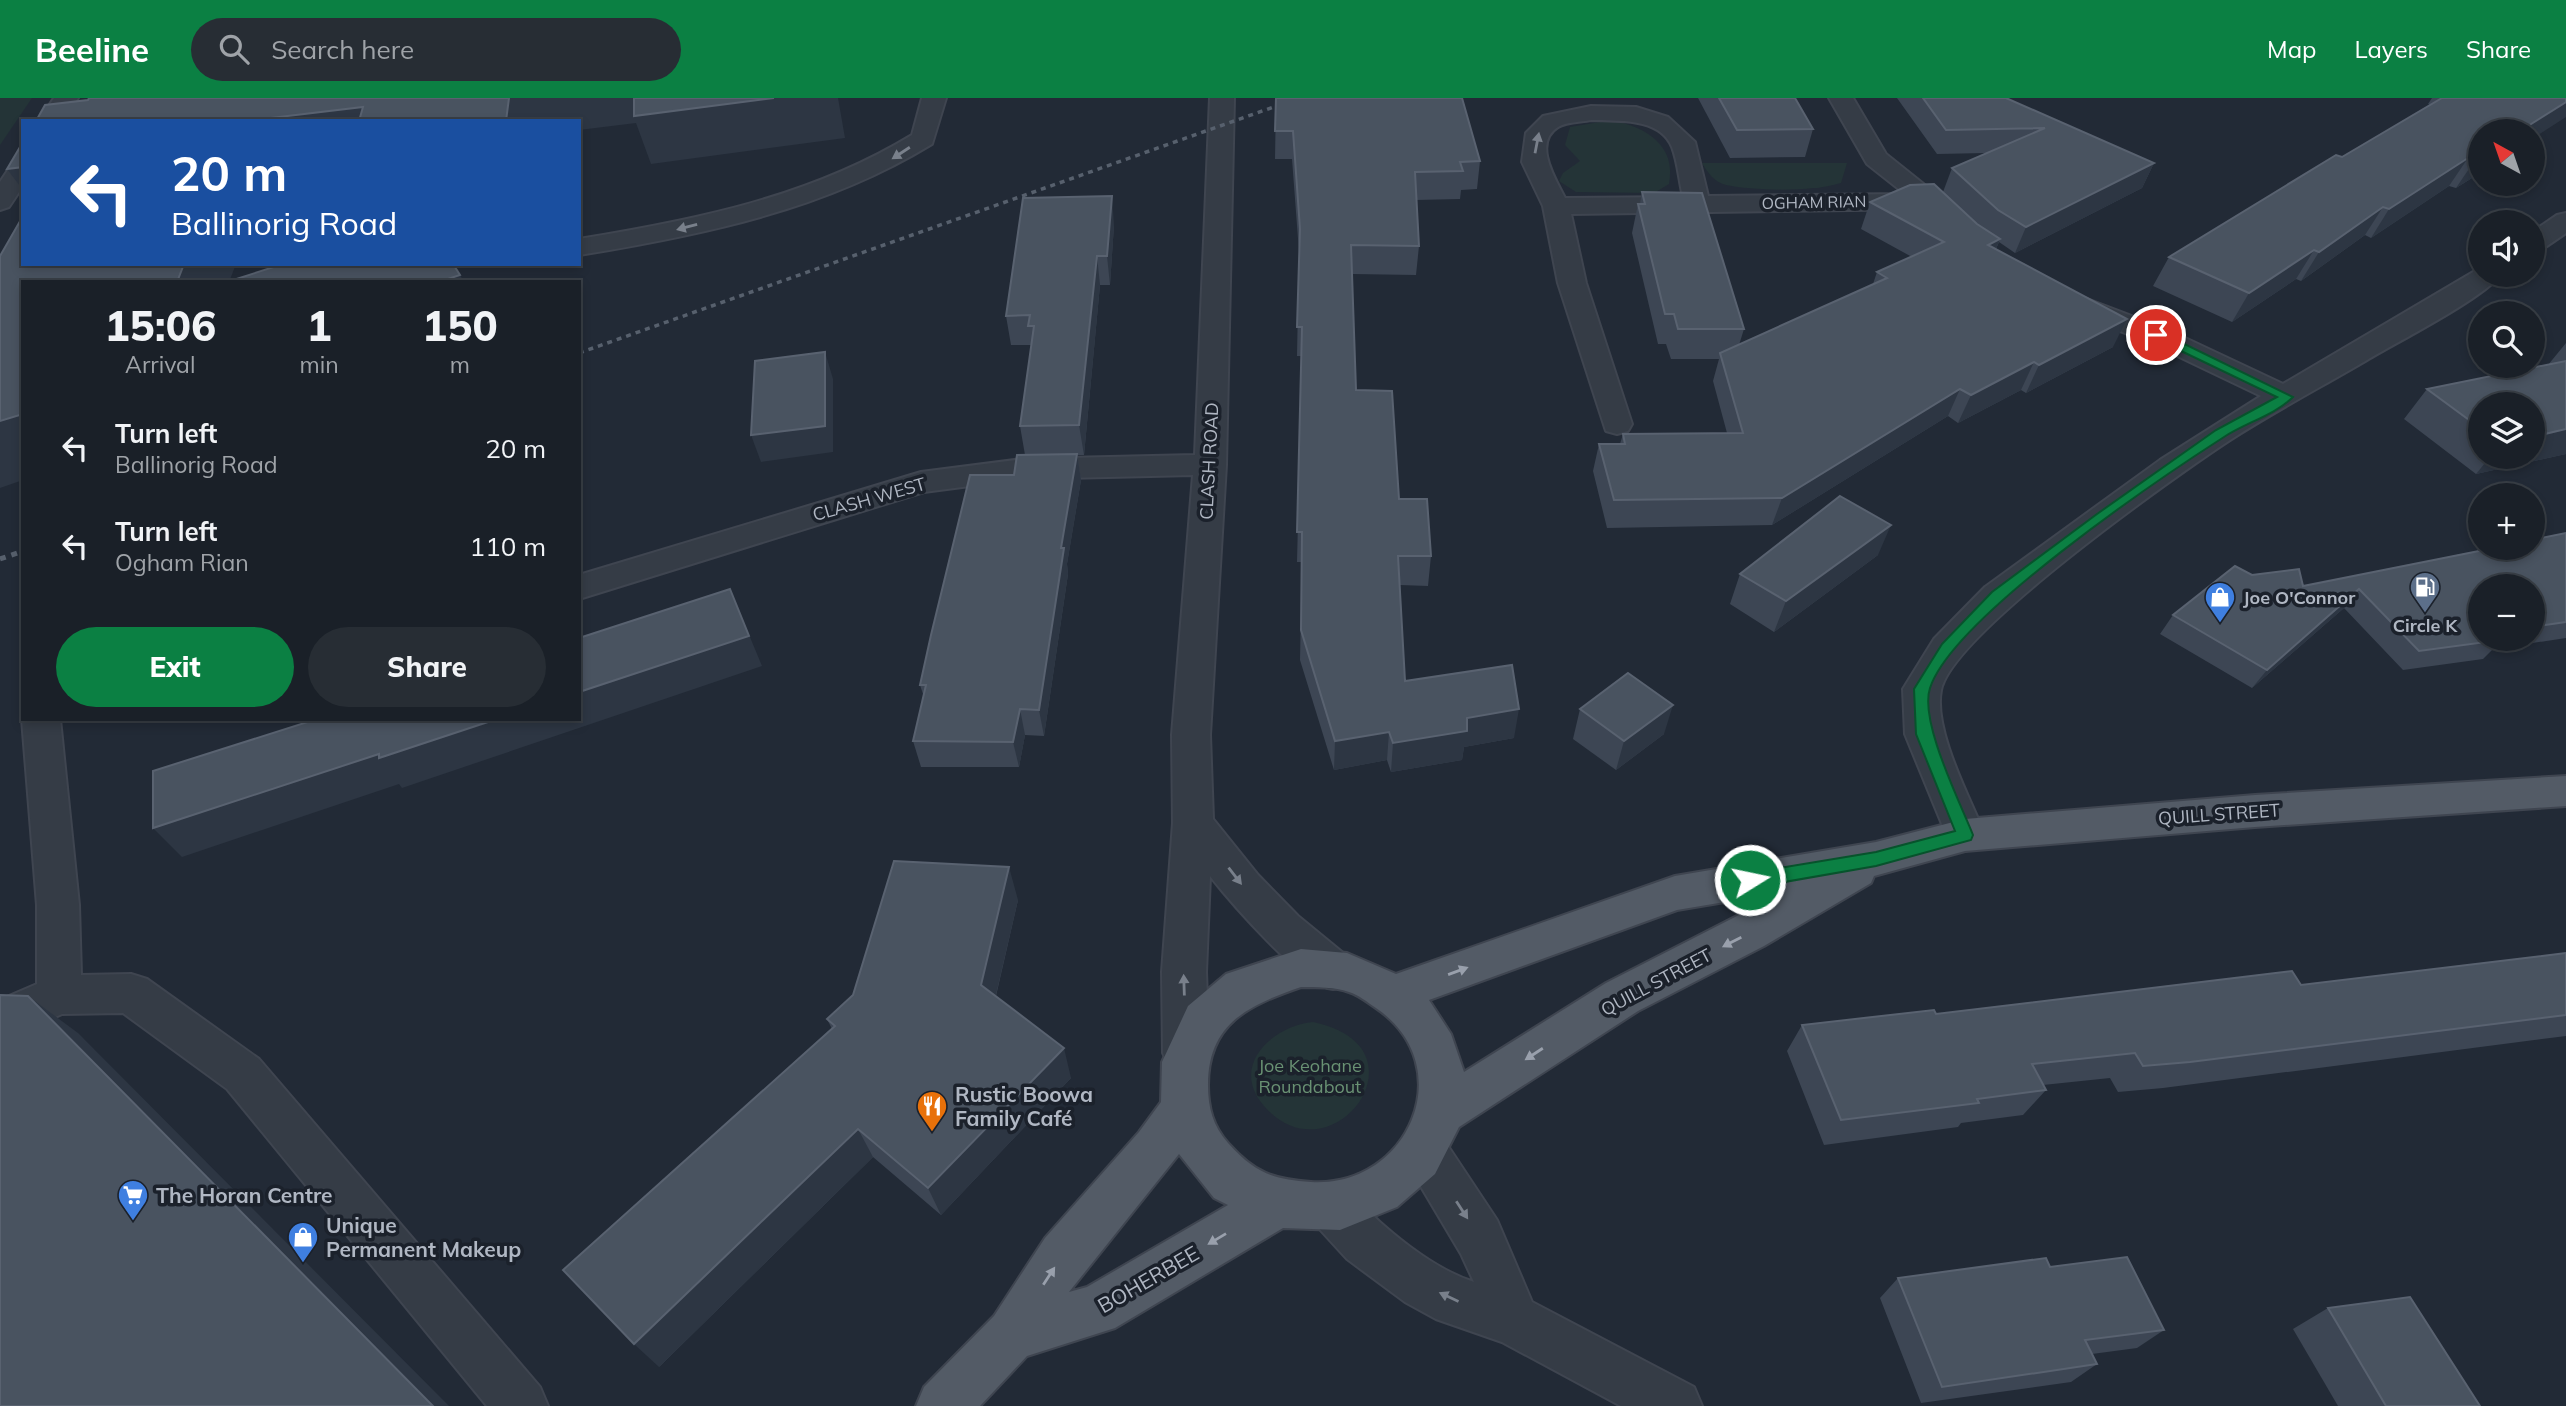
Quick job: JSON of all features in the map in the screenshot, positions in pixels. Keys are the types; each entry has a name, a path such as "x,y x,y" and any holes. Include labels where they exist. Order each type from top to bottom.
{"main road":[{"name":"QUILL STREET","path":"1393,994 1675,893 1876,859 1965,835 2255,811 2566,791"},
{"name":"QUILL STREET","path":"1432,1133 1622,997 1749,933 1876,859"},
{"path":"1301,968 1333,970 1372,981 1393,994 1426,1029 1437,1052 1443,1077 1432,1133 1385,1188 1361,1200 1332,1207 1275,1205 1240,1187 1208,1158 1192,1134 1184,1109 1182,1080 1186,1053 1195,1031 1210,1013 1228,994 1251,981 1301,968"},
{"path":"943,1406 1012,1334 1063,1256 1147,1159 1184,1109"},
{"name":"BOHERBEE","path":"1012,1334 1097,1310 1275,1205"}],"street":[{"path":"52,119 66,98"},
{"path":"581,247 661,234 773,204 894,159 923,139 934,98"},
{"name":"CLASH ROAD","path":"1186,1053 1184,972 1192,823 1191,735 1210,465 1222,98"},
{"path":"1841,98 1875,159 1932,200 1959,226"},
{"path":"1617,424 1572,283 1556,206 1534,162 1538,133 1551,121 1591,113 1636,114 1660,122 1683,142 1696,203"},
{"path":"0,202 21,169"},
{"name":"OGHAM RIAN","path":"1556,206 1932,200"},
{"path":"2545,235 2566,221"},
{"path":"1965,835 1924,734 1922,689 1947,648 1997,596 2220,433 2286,397 2468,286"},
{"path":"2053,292 2156,335 2286,397"},
{"name":"CLASH WEST","path":"581,586 921,482 1023,469 1210,465"},
{"path":"41,721 58,905 60,995"},
{"path":"1192,823 1243,887 1283,929 1333,970"},
{"path":"0,1021 60,995 131,993 243,1074 522,1406"},
{"path":"1432,1133 1493,1265 1513,1320"},
{"path":"1332,1207 1365,1242 1423,1284 1454,1301 1513,1320 1675,1406"}],"green space":[{"path":"0,98 32,98 0,145"},
{"path":"1612,120 1636,127 1656,140 1668,159 1669,184 1654,193 1576,192 1559,181 1563,173 1580,161 1565,145 1570,127"},
{"path":"1702,163 1847,163 1841,183 1784,190 1722,184 1709,174"},
{"name":"Joe Keohane Roundabout","path":"1313,1022 1348,1036 1366,1057 1368,1080 1359,1102 1341,1120 1317,1129 1290,1126 1264,1106 1254,1091 1251,1077 1253,1063 1270,1040 1283,1031"}],"building":[{"path":"509,98 506,119 360,119 363,107 262,119 37,119 45,105 88,100"},
{"path":"634,98 774,98 634,116"},
{"path":"1276,98 1462,98 1480,161 1460,162 1463,171 1415,172 1419,246 1351,245 1356,390 1392,391 1399,499 1427,499 1431,556 1398,556 1405,681 1512,665 1519,709 1467,718 1467,731 1393,743 1389,732 1335,741 1301,630 1302,532 1297,532 1302,327 1297,327 1300,229 1293,131 1275,131"},
{"path":"1719,98 1795,98 1813,129 1737,130"},
{"path":"1923,98 2006,98 2154,163 2026,227 1998,210 1952,168 2045,128 1946,130"},
{"path":"2442,98 2566,98 2566,102 2539,119 2468,119 2468,158 2389,209 2383,207 2319,252 2314,250 2249,293 2169,257 2336,155 2342,157"},
{"path":"21,145 21,167 7,169"},
{"path":"1934,184 1977,224 2000,239 1988,245 2127,319 2039,365 2034,362 1971,395 1960,389 1782,498 1614,500 1599,444 1625,444 1623,434 1743,433 1720,353 1887,278 1877,272 1944,242 1870,202 1910,185"},
{"path":"1642,192 1702,193 1744,329 1678,329 1674,314 1665,314 1638,204 1645,204"},
{"path":"1112,196 1107,256 1097,256 1079,425 1020,426 1034,326 1028,326 1030,315 1006,316 1023,198"},
{"path":"21,219 21,266 183,266 178,280 21,280 21,415 0,421 0,256"},
{"path":"277,266 454,266 460,275 445,280 233,280"},
{"path":"825,352 825,426 751,435 755,361"},
{"path":"2566,361 2566,429 2545,434 2545,392 2468,392 2468,419 2427,389 2482,378 2545,378 2545,365"},
{"path":"1077,454 1039,710 1020,709 1013,742 913,741 926,685 920,685 970,475 1014,475 1017,455"},
{"path":"1840,496 1891,525 1786,601 1740,574"},
{"path":"2566,533 2566,622 2545,625 2545,574 2468,574 2468,644 2419,651 2359,589 2267,670 2173,615 2235,566 2252,575 2299,569 2303,586 2468,553 2468,560 2545,560 2545,537"},
{"path":"730,589 749,636 581,691 581,637"},
{"path":"1628,673 1673,705 1624,741 1580,709"},
{"path":"311,721 491,721 379,758 379,754 153,828 153,771"},
{"path":"894,861 1009,867 981,985 1064,1048 928,1188 858,1129 634,1344 563,1270 835,1026 827,1019 853,995"},
{"path":"2566,953 2566,1015 2190,1062 2143,1066 2135,1053 2032,1064 2046,1090 1977,1099 1979,1103 1841,1120 1802,1025 1934,1010 1936,1014 2292,971 2301,985"},
{"name":"The Horan Centre","path":"0,995 28,996 433,1406 0,1406"},
{"path":"2127,1257 2164,1330 2085,1340 2097,1364 1942,1387 1898,1278 2046,1258 2050,1267"},
{"path":"2410,1297 2480,1406 2386,1406 2328,1308"}],"railway":[{"path":"581,352 1299,98"},
{"path":"0,559 21,552"}],"place":[{"name":"Circle K","path":"2425,614"},
{"name":"Joe O'Connor","path":"2220,624"},
{"name":"Rustic Boowa Family Café","path":"932,1133"},
{"name":"The Horan Centre","path":"133,1222"},
{"name":"Unique Permanent Makeup","path":"303,1264"}],"route":[{"path":"1750,880 1876,859 1965,835 1924,734 1922,689 1947,648 1997,596 2102,517 2220,433 2286,397 2156,335"}]}
